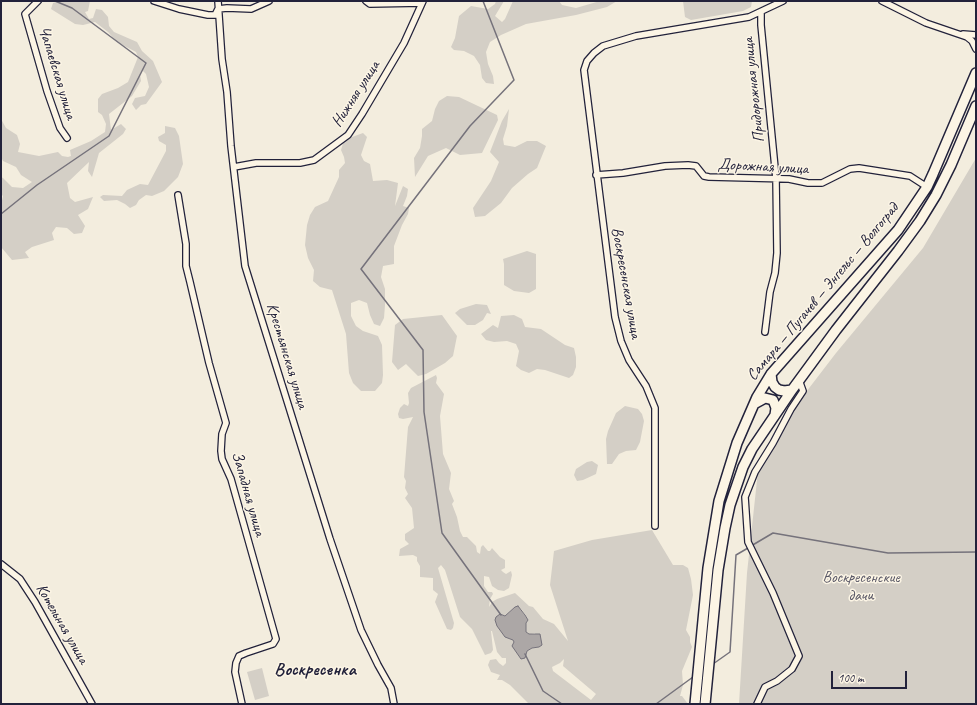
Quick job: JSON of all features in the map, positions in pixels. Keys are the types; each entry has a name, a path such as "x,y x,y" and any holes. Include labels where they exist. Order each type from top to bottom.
{"main road":[{"name":"Самара — Пугачев — Энгельс — Волгоград","path":"696,701 708,568 719,501 724,480 737,443 765,382 898,230 927,187 976,73"},
{"name":"Самара — Пугачев — Энгельс — Волгоград","path":"705,704 718,570 730,505 741,473 752,449 799,380 920,221 936,195 951,165 976,106"},
{"path":"771,374 774,387 779,390 792,390"},
{"path":"754,405 760,399 769,398 773,400 775,404 775,415"}],"street":[{"name":"Чапаевская улица","path":"38,1 25,14 47,91 60,128 67,138"},
{"path":"154,1 208,16 214,15 218,9 251,9 269,1"},
{"name":"Крестьянская улица","path":"218,1 222,59 227,92 245,266 309,474 347,591 361,630 391,688 394,704"},
{"name":"Нижняя улица","path":"234,167 256,163 300,163 314,160 348,135 404,43 422,2 370,4 366,1"},
{"path":"761,12 783,1"},
{"path":"882,1 926,23 959,34 972,41 976,49"},
{"name":"Воскресенская улица","path":"655,526 655,408 646,386 629,360 621,341 616,317 596,175 584,70 587,61 602,46 636,36 749,17 761,12"},
{"name":"Придорожная улица","path":"761,12 776,178 777,253 765,332"},
{"path":"959,34 976,35"},
{"name":"Дорожная улица","path":"596,175 688,165 696,166 704,176 709,177 776,178 822,183 850,169 859,168 910,176 927,187"},
{"name":"Западная улица","path":"178,195 186,244 186,266 209,363 226,423 222,434 222,459 231,479 276,639 273,644 239,656 236,663 235,672 242,704"},
{"path":"757,704 765,687 777,681 792,669 799,656 773,593 748,542 745,497 755,472 803,391 799,380"},
{"name":"Котельная улица","path":"1,564 20,580 35,602 92,704"}],"green space":[{"path":"59,1 90,1 88,11 85,12 89,19 93,18 96,9 102,10 108,17 109,26 114,32 137,42 142,51 153,61 162,82 146,104 141,105 136,110 132,104 135,98 145,96 149,87 146,74 142,70 140,74 141,81 132,96 109,114 111,130 121,124 126,129 123,134 99,153 92,177 88,171 89,162 67,183 70,198 75,202 93,197 88,209 78,215 85,226 82,233 74,234 67,228 56,227 52,233 54,240 32,247 25,252 29,258 12,260 1,247 1,205 3,196 1,194 1,177 12,187 23,188 32,182 21,175 16,167 3,161 1,157 1,119 6,128 17,135 20,144 18,152 39,156 58,152 62,156 71,156 70,150 91,141 105,132 106,124 102,115 98,112 98,99 102,94 118,88 128,82 138,57 136,52 117,42 108,32 95,22 83,25 75,24 51,9 53,3"},
{"path":"496,1 504,1 495,16 502,22 505,19 513,1 559,1 562,5 576,8 600,1 617,1 607,7 576,15 526,24 501,35 490,42 486,52 494,84 486,83 482,78 480,65 474,56 464,51 454,50 451,47 455,38 459,16 471,6 488,9 495,4"},
{"path":"683,1 752,1 751,7 743,11 691,20 685,17"},
{"path":"447,96 459,97 497,115 498,120 482,153 460,155 446,148 428,156 415,177 414,158 420,148 422,129 432,121 439,101"},
{"path":"509,109 507,126 503,139 504,145 515,147 527,141 537,141 546,146 537,168 512,188 501,203 485,216 475,217 473,208 491,181 499,162 490,152 502,121"},
{"path":"165,126 175,128 179,136 183,164 178,177 164,191 152,196 146,195 139,200 136,205 130,208 117,200 104,201 100,197 103,195 122,196 127,190 140,184 148,185 166,151 166,145 159,141 158,137 165,133"},
{"path":"363,133 367,137 361,155 364,161 370,164 373,181 387,180 398,183 395,206 403,186 408,189 403,206 409,208 408,214 394,246 394,264 383,266 381,277 385,289 385,305 384,318 380,326 374,324 367,303 359,300 351,303 351,316 356,326 363,331 378,336 382,345 382,383 375,391 361,391 353,383 349,373 346,334 332,290 320,287 313,281 314,270 308,258 305,245 307,225 310,215 315,207 328,201 339,177 339,170 345,163 341,150 344,140"},
{"name":"Воскресенские дачи","path":"976,158 976,704 739,704 747,573 758,471 780,426 836,353 923,248"},
{"path":"527,251 536,254 536,289 529,293 514,291 504,285 503,259"},
{"path":"476,304 487,305 491,314 487,313 483,320 475,325 467,325 455,313 460,309"},
{"path":"442,315 457,336 453,356 445,363 426,374 418,376 406,364 398,370 392,362 395,325 403,319"},
{"path":"514,315 522,319 525,327 541,329 565,345 574,348 576,367 573,375 569,378 545,370 537,369 529,373 521,370 516,366 519,351 516,344 507,341 494,342 486,340 481,334 493,325 498,328 501,316"},
{"path":"436,375 436,383 444,394 440,416 443,454 451,473 449,489 454,501 452,504 460,531 463,537 467,537 476,546 477,552 480,554 481,547 483,545 488,551 492,548 505,560 505,568 501,570 506,574 511,571 512,575 509,588 504,591 498,590 492,586 489,577 484,576 484,586 488,592 492,592 493,594 490,599 489,607 492,602 497,599 515,593 529,606 533,607 543,619 554,624 568,641 550,585 554,551 592,540 652,530 673,565 683,565 688,568 693,595 686,630 690,637 692,647 682,671 683,685 680,696 682,696 688,704 529,704 510,685 502,680 497,680 500,675 491,672 488,665 490,660 496,659 503,666 506,663 506,658 502,658 497,652 492,631 493,650 491,653 485,655 472,629 460,617 445,570 441,565 438,568 454,623 451,630 447,629 435,602 438,594 433,590 433,578 420,577 420,566 417,561 417,557 413,555 399,556 400,549 409,544 405,540 405,534 414,528 412,508 405,498 408,494 405,488 406,481 404,477 408,427 413,417 403,419 399,418 398,414 400,408 404,404 408,406 408,393 411,388","holes":["515,607 521,609 525,614 528,620 526,623 526,632 529,634 535,633 539,647 532,648 527,651 525,658 513,639 509,639 500,614 505,616","564,659 563,666 596,694 591,700 553,671 552,667"]},
{"path":"625,406 638,409 642,414 644,421 640,442 636,450 626,451 619,454 612,464 607,464 606,439 608,431 616,413"},
{"path":"592,461 598,465 596,474 577,481 574,475 576,469 587,462"},
{"path":"262,668 269,696 255,700 247,672"}],"shaded area":[{"path":"518,606 528,620 526,623 526,632 529,634 540,634 542,645 527,651 525,658 521,659 512,646 514,642 513,640 505,637 497,626 495,620 500,614 505,616"}],"waterway":[{"path":"1,214 37,185 109,136 146,63 72,8 55,1"},
{"path":"483,1 514,80 470,126 361,269 423,350 424,412 442,533 501,615"},
{"path":"751,546 773,533 888,553 976,552"},
{"path":"713,664 730,652 736,555 748,548"},
{"path":"525,654 543,691 562,704"},
{"path":"656,704 693,677"}],"district":[{"name":"Воскресенка","path":"315,670"}]}
